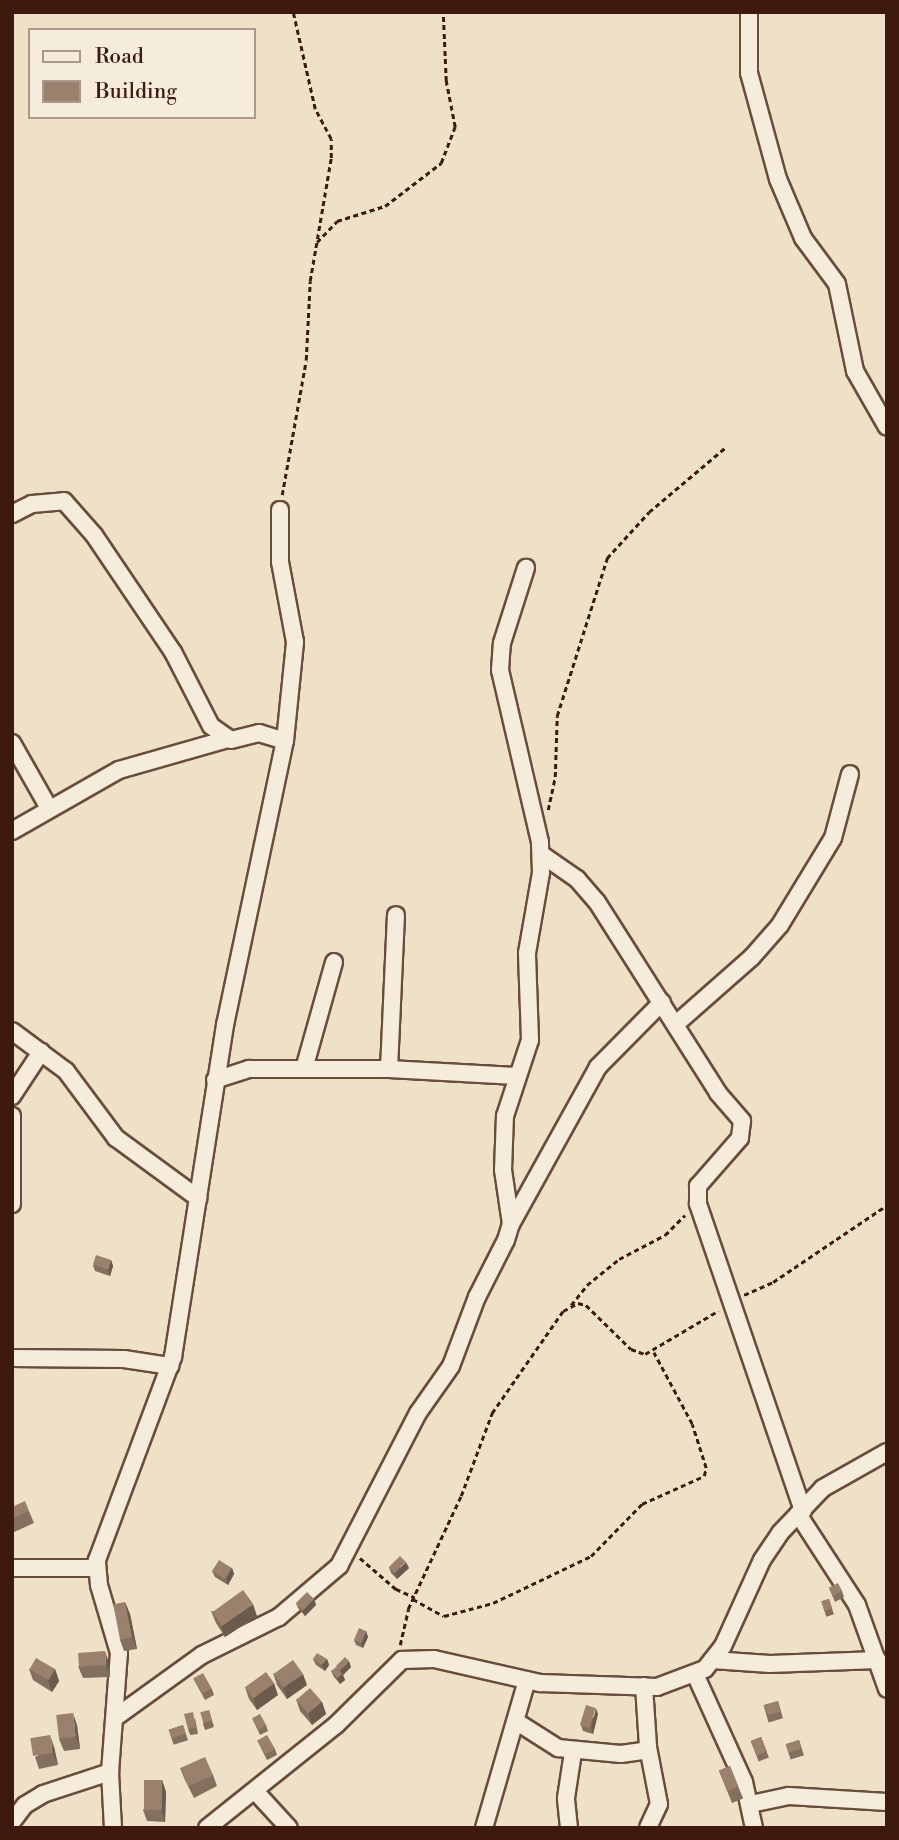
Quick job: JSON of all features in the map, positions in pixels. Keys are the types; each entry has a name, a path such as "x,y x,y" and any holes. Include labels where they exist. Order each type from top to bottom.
{"street":[{"path":"749,12 749,73 778,179 803,238 837,284 855,371 887,427"},
{"path":"12,514 52,500 64,501 76,511 181,664 211,726 228,739"},
{"path":"113,1828 110,1772 119,1653 97,1568 101,1539 170,1366 180,1324 187,1253 213,1119 215,1080 285,741 295,642 281,562 280,510"},
{"path":"511,1224 503,1170 505,1116 530,1040 527,953 537,905 541,854 500,670 502,643 526,568"},
{"path":"12,831 119,770 228,739 260,733 285,741"},
{"path":"12,743 49,808"},
{"path":"676,1024 752,957 780,925 833,838 850,774"},
{"path":"541,854 577,879 597,902 718,1093 736,1108 744,1127 730,1152 702,1180 697,1198 800,1512 857,1605 887,1689"},
{"path":"389,1069 396,915"},
{"path":"304,1069 334,962"},
{"path":"116,1717 202,1655 294,1606 325,1581 350,1547 418,1413 451,1366 511,1224 598,1067 662,1002"},
{"path":"12,1031 66,1071 116,1139 198,1198"},
{"path":"12,1096 41,1052"},
{"path":"215,1080 249,1069 389,1069 516,1076"},
{"path":"12,1116 12,1204"},
{"path":"12,1358 124,1359 170,1366"},
{"path":"207,1828 336,1726 398,1662 434,1659 527,1680 657,1687 695,1674 712,1660 762,1560 800,1512 823,1488 887,1452"},
{"path":"12,1568 97,1568"},
{"path":"712,1660 878,1661"},
{"path":"695,1674 732,1749 751,1804 754,1828"},
{"path":"484,1828 517,1722 527,1680"},
{"path":"644,1686 648,1750 659,1804 648,1828"},
{"path":"517,1722 546,1742 573,1752 648,1750"},
{"path":"569,1828 566,1798 573,1752"},
{"path":"13,1818 43,1794 110,1772"},
{"path":"255,1791 289,1828"},
{"path":"751,1804 789,1796 887,1802"}],"path":[{"path":"280,510 306,360 317,242 331,139 316,109 293,12"},
{"path":"317,242 337,221 385,206 441,163 454,127 446,81 443,12"},
{"path":"538,835 555,777 557,716 607,558 649,512 726,447"},
{"path":"398,1662 413,1598 466,1486 492,1413 587,1284 619,1259 675,1228 697,1198"},
{"path":"570,1306 586,1305 637,1354 654,1352 732,1300 773,1282 887,1205"},
{"path":"350,1547 390,1584 444,1616 493,1603 591,1556 642,1504 701,1479 706,1468 692,1424 654,1352"}],"building":[{"path":"96,1255 111,1260 108,1269 93,1265"},
{"path":"25,1501 29,1511 12,1519 12,1507"},
{"path":"400,1556 406,1562 394,1573 389,1567"},
{"path":"219,1560 232,1568 225,1579 212,1571"},
{"path":"838,1583 842,1591 833,1596 829,1588"},
{"path":"243,1590 253,1604 222,1626 212,1612"},
{"path":"307,1592 314,1599 303,1610 296,1603"},
{"path":"829,1599 832,1609 824,1611 821,1601"},
{"path":"125,1602 132,1637 120,1640 113,1604"},
{"path":"359,1628 366,1631 361,1643 354,1640"},
{"path":"105,1651 106,1665 79,1667 78,1653"},
{"path":"317,1653 327,1659 322,1665 313,1659"},
{"path":"345,1657 349,1661 340,1670 336,1666"},
{"path":"36,1658 55,1669 49,1680 30,1669"},
{"path":"293,1660 303,1674 284,1688 274,1674"},
{"path":"336,1667 342,1674 337,1678 331,1671"},
{"path":"266,1672 274,1683 253,1699 245,1687"},
{"path":"203,1673 212,1689 202,1694 193,1678"},
{"path":"310,1688 322,1702 308,1713 296,1700"},
{"path":"778,1701 781,1712 768,1715 764,1705"},
{"path":"586,1705 596,1708 589,1728 580,1725"},
{"path":"209,1710 212,1721 203,1723 200,1712"},
{"path":"193,1712 196,1728 188,1729 184,1714"},
{"path":"73,1713 76,1737 59,1739 56,1715"},
{"path":"260,1714 266,1725 258,1730 252,1718"},
{"path":"183,1725 186,1734 172,1738 169,1730"},
{"path":"50,1735 53,1753 33,1756 30,1738"},
{"path":"267,1735 275,1749 265,1754 257,1740"},
{"path":"761,1737 767,1752 757,1756 751,1741"},
{"path":"799,1740 802,1749 788,1753 786,1744"},
{"path":"205,1757 213,1775 188,1786 180,1768"},
{"path":"730,1766 738,1786 727,1791 719,1770"},
{"path":"144,1780 162,1780 162,1810 144,1810"}]}
